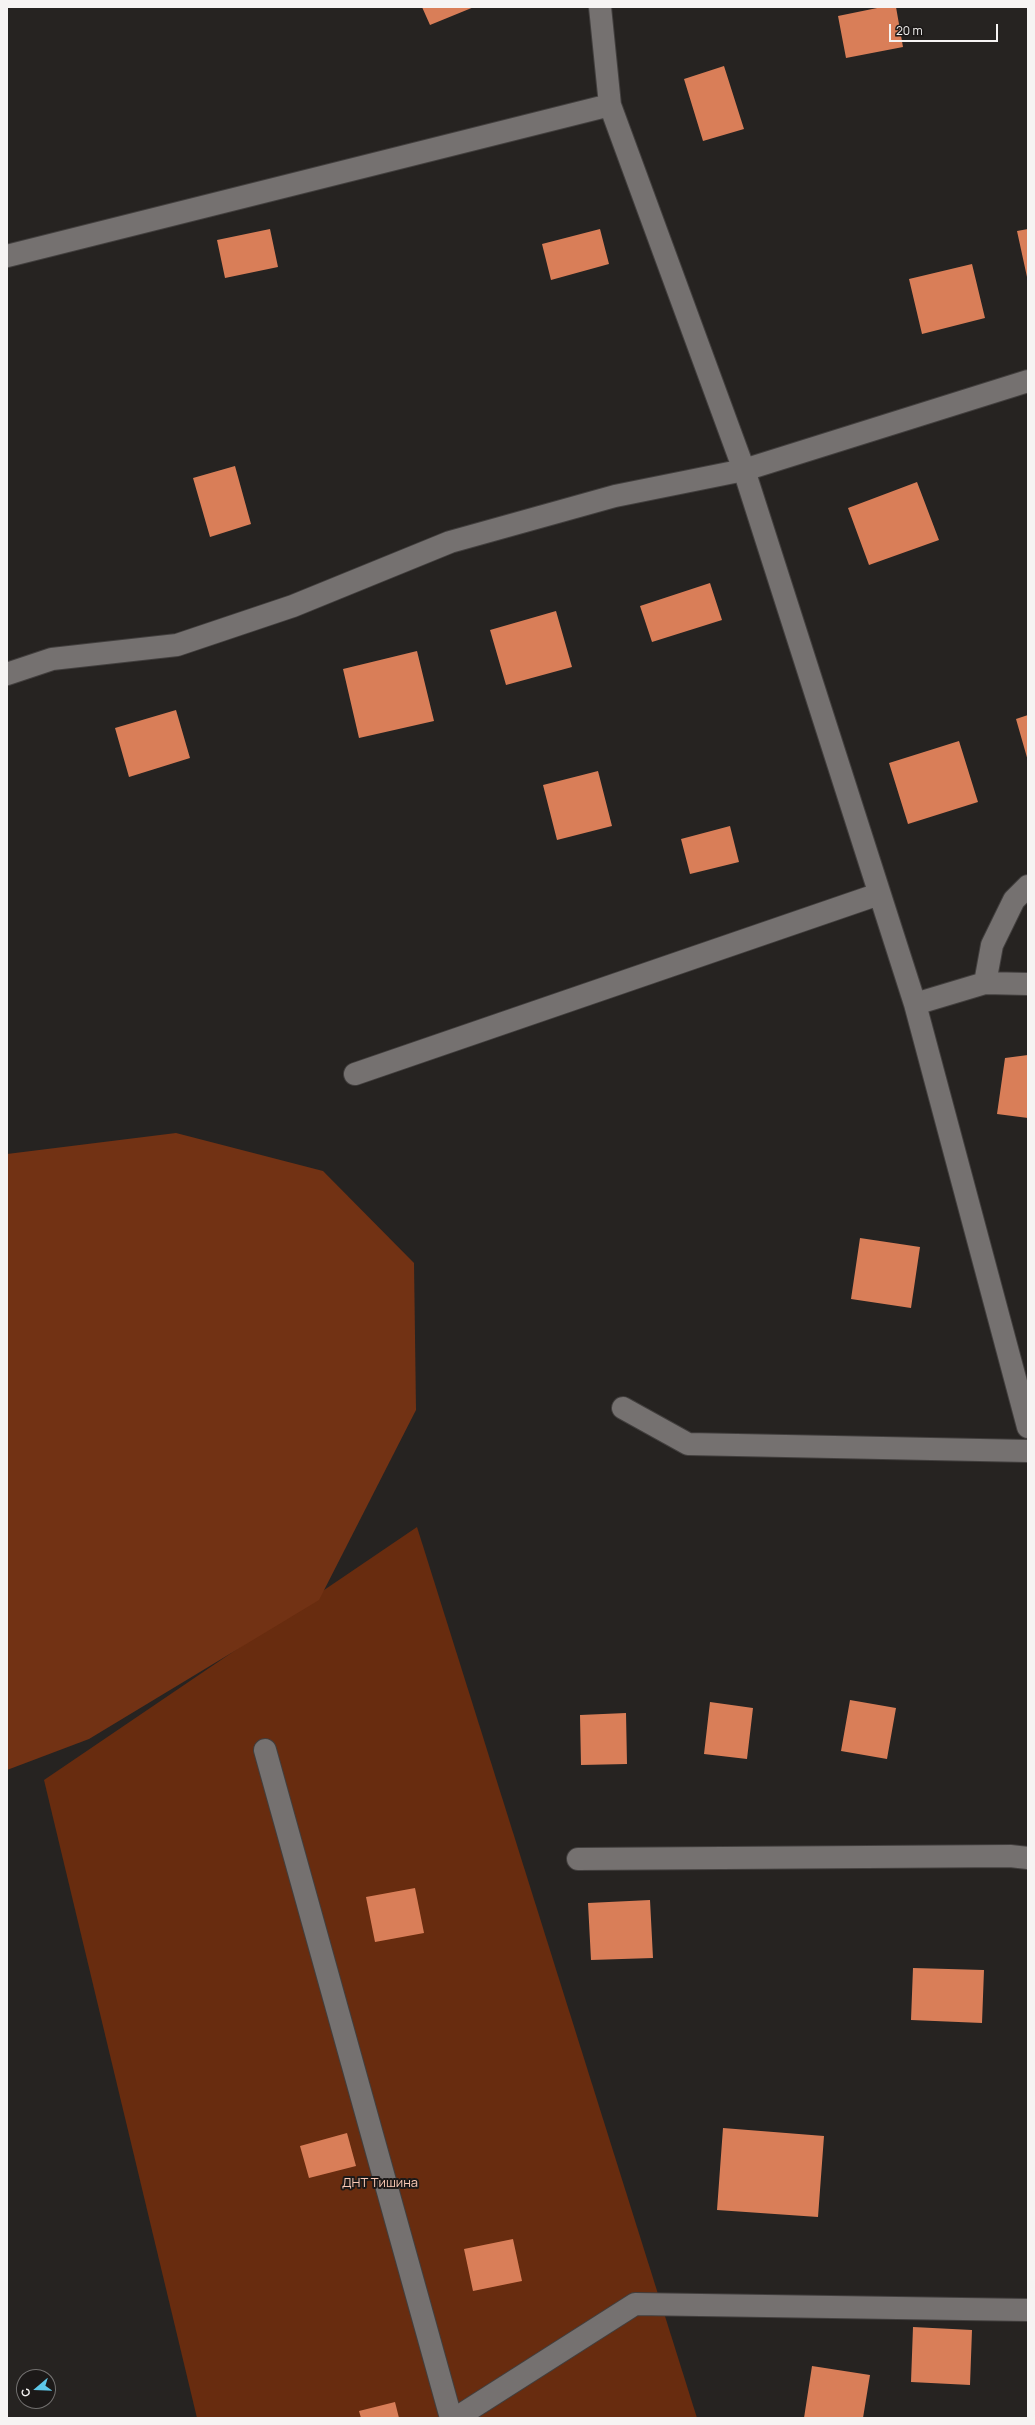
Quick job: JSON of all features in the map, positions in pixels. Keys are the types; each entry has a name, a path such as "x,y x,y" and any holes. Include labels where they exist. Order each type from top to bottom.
{"street":[{"path":"600,7 610,105 744,470 915,1004 1028,1427"},
{"path":"7,256 610,105"},
{"path":"7,674 52,659 177,645 293,606 450,542 615,496 744,470 1028,381"},
{"path":"985,983 992,945 1014,900 1028,886"},
{"path":"355,1074 879,894"},
{"path":"915,1004 985,983 1028,984"},
{"path":"623,1408 688,1444 1028,1451"},
{"path":"265,1750 450,2418"},
{"path":"578,1859 1010,1856 1028,1858"},
{"path":"456,2418 635,2304 1028,2310"}],"green space":[{"name":"ДНТ Тишина","path":"417,1527 697,2418 197,2418 44,1780"}],"shaded area":[{"path":"176,1133 323,1171 414,1263 416,1410 319,1600 89,1739 7,1770 7,1154"}],"building":[{"path":"422,7 474,7 430,25"},
{"path":"882,7 896,7 903,47 846,58 838,16"},
{"path":"724,66 744,129 703,141 684,79"},
{"path":"270,229 278,267 225,278 217,240"},
{"path":"600,229 609,264 551,280 542,244"},
{"path":"1028,229 1028,277 1027,277 1017,231"},
{"path":"972,264 985,318 922,334 909,279"},
{"path":"235,466 251,524 210,537 193,478"},
{"path":"917,482 939,540 869,565 848,508"},
{"path":"710,583 722,620 652,642 640,606"},
{"path":"556,611 572,667 506,685 490,630"},
{"path":"417,651 434,721 359,738 343,669"},
{"path":"176,710 190,758 129,777 115,728"},
{"path":"1028,715 1028,761 1016,719"},
{"path":"959,741 978,802 908,824 889,763"},
{"path":"598,771 612,826 557,840 543,785"},
{"path":"730,826 739,862 690,874 681,839"},
{"path":"1028,1055 1028,1118 997,1114 1005,1058"},
{"path":"860,1238 920,1247 911,1308 851,1299"},
{"path":"850,1700 896,1708 887,1759 841,1751"},
{"path":"710,1702 753,1708 747,1759 704,1754"},
{"path":"626,1713 627,1764 581,1765 580,1715"},
{"path":"415,1888 424,1933 375,1942 366,1897"},
{"path":"650,1900 653,1958 591,1960 588,1903"},
{"path":"913,1968 984,1970 982,2023 911,2020"},
{"path":"723,2128 824,2136 818,2217 717,2210"},
{"path":"347,2133 356,2166 309,2178 300,2146"},
{"path":"513,2239 522,2281 473,2291 464,2249"},
{"path":"913,2327 972,2330 970,2385 911,2382"},
{"path":"812,2366 870,2375 863,2418 804,2418"},
{"path":"395,2402 399,2418 361,2418 359,2411"}]}
